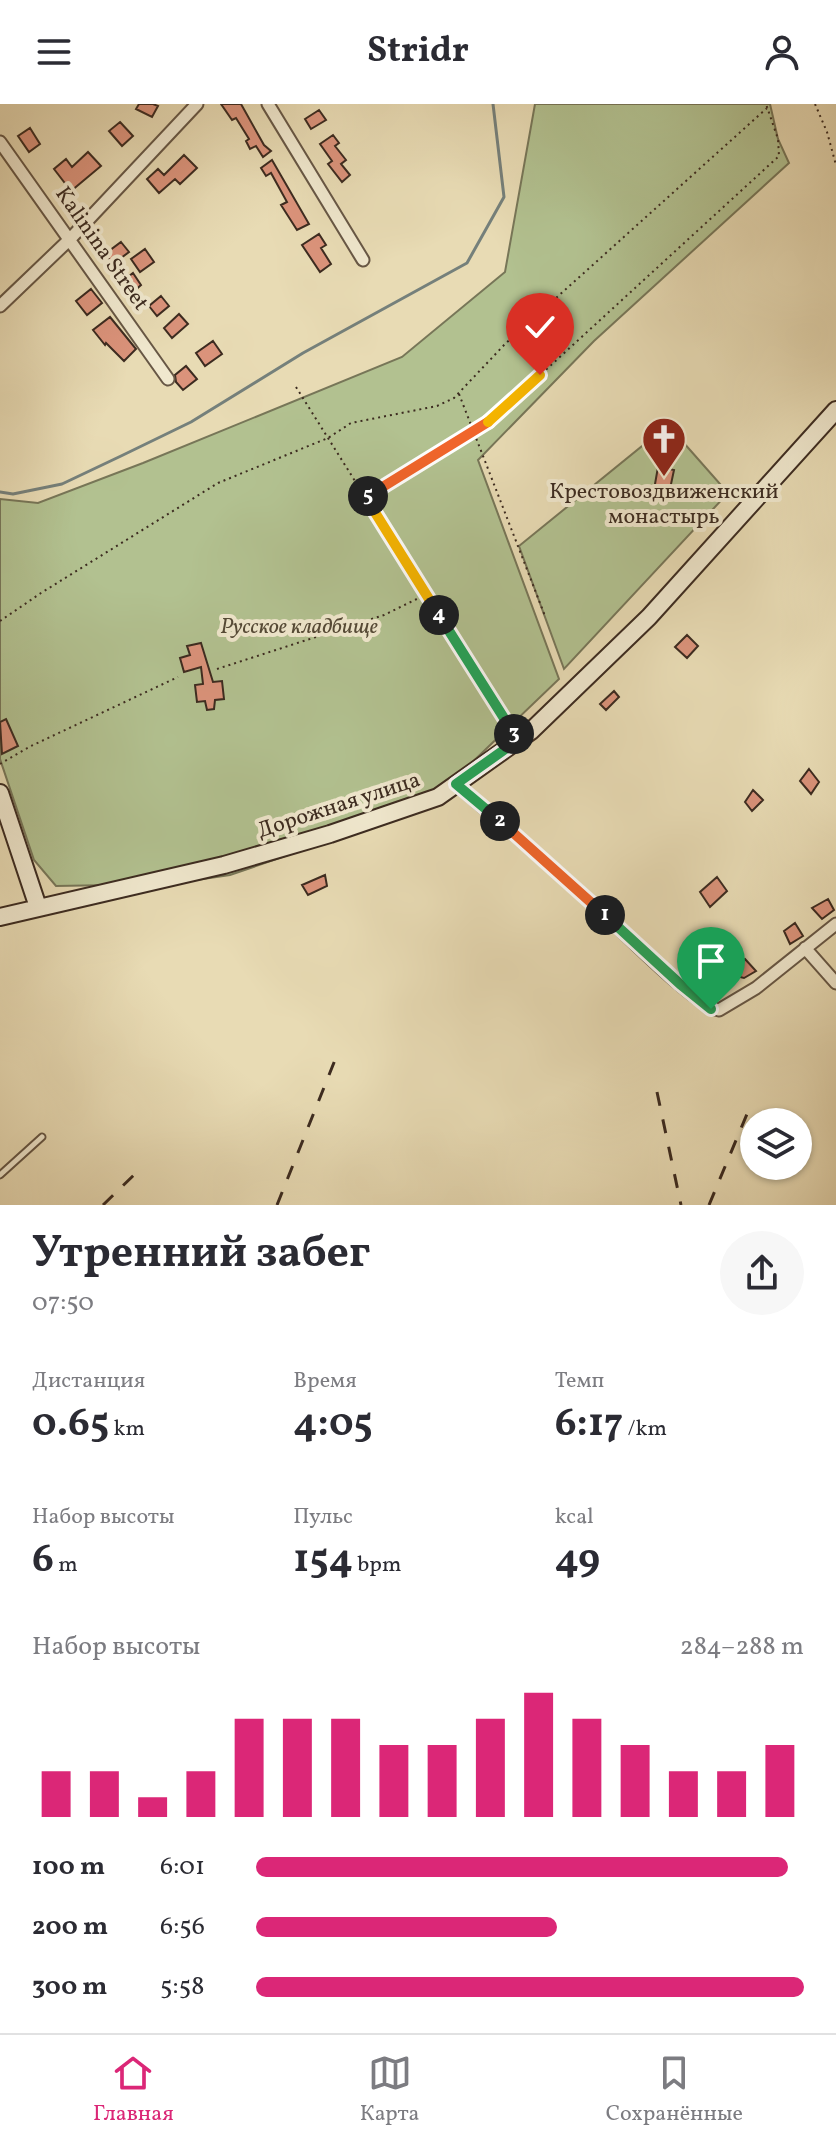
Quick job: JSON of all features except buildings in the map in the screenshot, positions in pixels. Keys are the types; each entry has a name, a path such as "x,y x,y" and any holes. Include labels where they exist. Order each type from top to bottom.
{"street":[{"path":"0,306 71,238 197,104"},
{"path":"268,104 363,260"},
{"name":"Kalinina Street","path":"0,142 71,238 168,379"},
{"name":"Дорожная улица","path":"0,917 224,865 330,834 438,797 531,731 649,617 836,410"},
{"path":"456,784 711,1009 719,1010 756,988 836,924"},
{"path":"0,793 38,907"},
{"path":"805,948 836,983"}],"lane":[{"path":"0,1175 42,1137"}],"path":[{"path":"815,104 836,165"},
{"path":"0,621 218,483 328,438 351,423 437,406 458,393 505,344 767,106 778,139 779,156 474,433 459,439 366,498"},
{"path":"296,387 518,740"},
{"path":"458,393 545,616"},
{"path":"217,669 384,615 427,594"},
{"path":"0,764 31,746 178,677"}],"green space":[{"name":"Русское кладбище","path":"535,104 770,104 778,139 789,163 594,341 478,460 559,679 437,796 379,824 230,875 169,884 56,886 34,860 0,759 0,499 38,503 402,357 505,272"},
{"path":"668,425 728,493 564,669 519,546"}],"waterway":[{"path":"0,492 13,494 62,484 191,422 303,353 467,263 504,197 493,104"}],"railway":[{"path":"277,1205 337,1055"},
{"path":"657,1092 681,1205"},
{"path":"709,1205 740,1131"},
{"path":"103,1205 137,1172"}],"place":[{"name":"Крестовоздвиженский монастырь","path":"664,478"}],"route":[{"path":"540,375 474,433 459,439 366,498 518,740 456,784 711,1009"}]}
